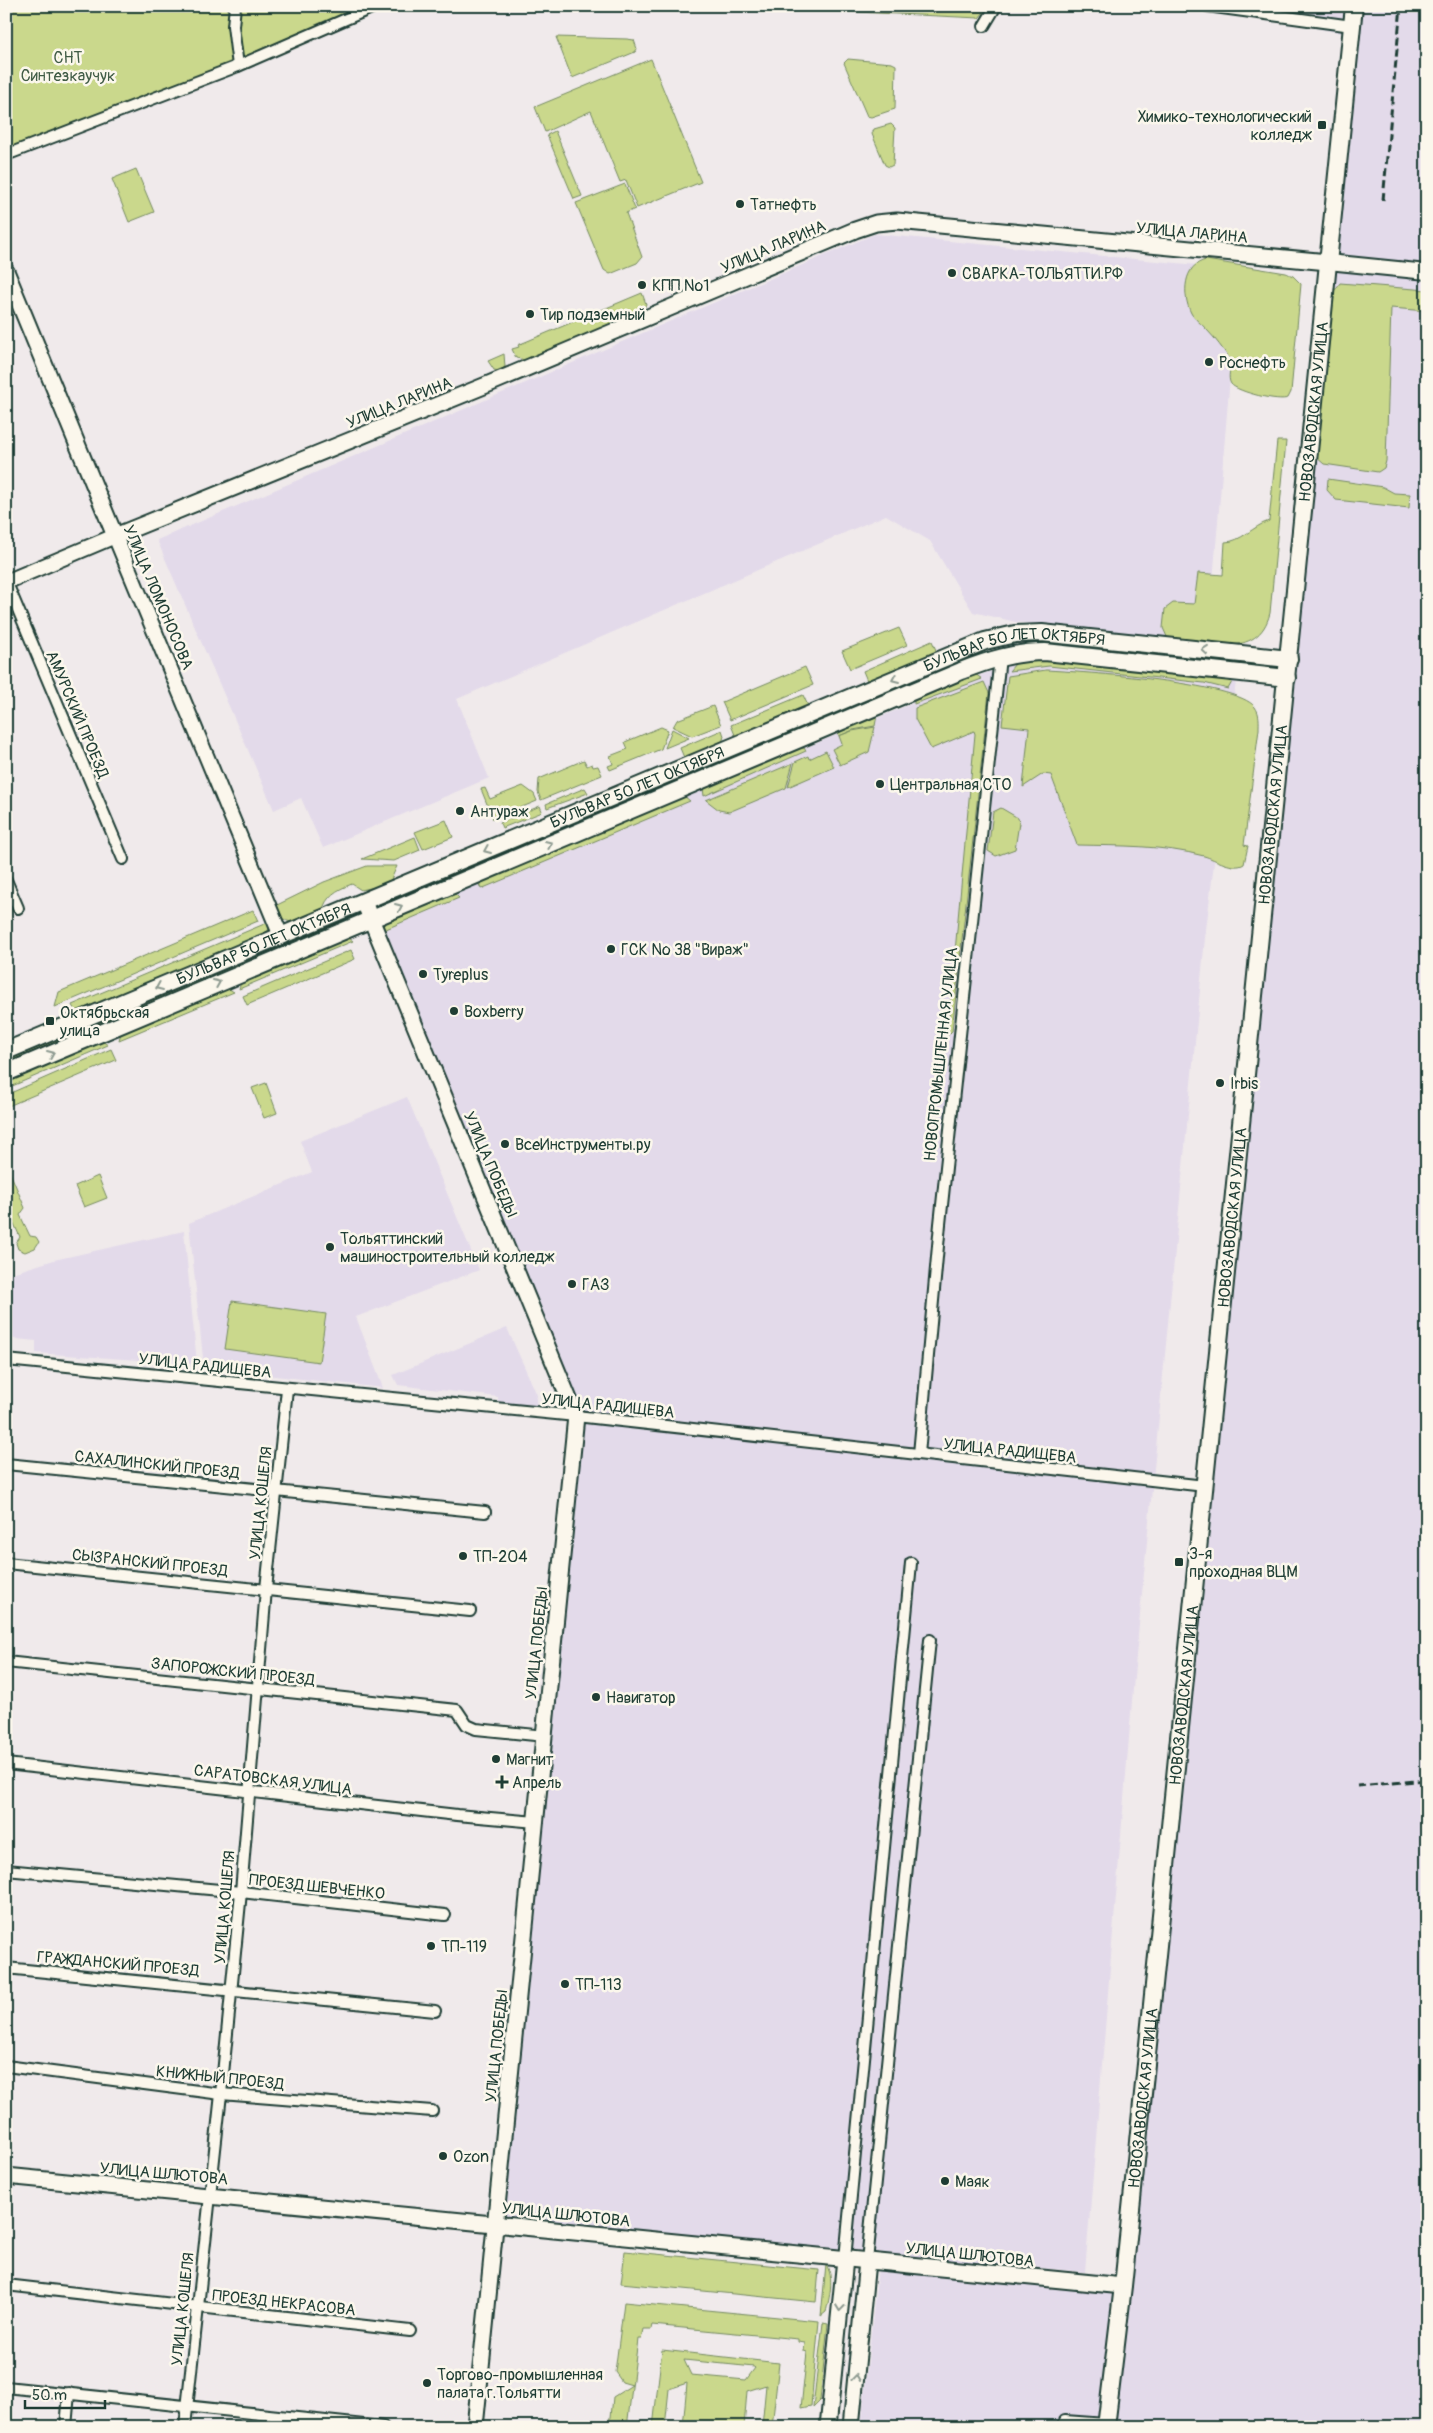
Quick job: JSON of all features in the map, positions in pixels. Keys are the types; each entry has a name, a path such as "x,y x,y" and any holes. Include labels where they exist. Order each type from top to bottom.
{"main road":[{"name":"НОВОЗАВОДСКАЯ УЛИЦА","path":"1106,2426 1123,2286 1205,1486 1262,902 1289,659 1354,6"},
{"name":"УЛИЦА ЛАРИНА","path":"115,536 484,386 854,230 876,223 897,221 1328,262"},
{"name":"УЛИЦА ЛОМОНОСОВА","path":"6,271 115,536"},
{"name":"БУЛЬВАР 50 ЛЕТ ОКТЯБРЯ","path":"6,1051 515,839 985,640 1015,634 1061,634 1289,659"},
{"name":"БУЛЬВАР 50 ЛЕТ ОКТЯБРЯ","path":"6,1073 740,764 1000,657 1024,652 1045,652 1287,678"},
{"path":"1229,672 1236,670 1240,662 1233,653"},
{"path":"734,746 740,764"},
{"path":"515,839 521,856"},
{"name":"УЛИЦА ПОБЕДЫ","path":"364,902 576,1416 475,2427"},
{"name":"УЛИЦА ШЛЮТОВА","path":"6,2176 209,2194 496,2225 1123,2286"},
{"path":"828,2427 845,2259"},
{"path":"851,2427 867,2261"}],"street":[{"path":"235,6 233,26 238,66"},
{"path":"6,155 238,66 376,6"},
{"path":"984,26 996,6"},
{"path":"1207,6 1352,26"},
{"name":"УЛИЦА ЛАРИНА","path":"1328,262 1427,272"},
{"name":"УЛИЦА ЛАРИНА","path":"6,582 115,536"},
{"name":"УЛИЦА ЛОМОНОСОВА","path":"115,536 281,936"},
{"name":"АМУРСКИЙ ПРОЕЗД","path":"6,582 123,859"},
{"name":"НОВОПРОМЫШЛЕННАЯ УЛИЦА","path":"919,1454 940,1224 1000,657"},
{"path":"6,880 18,908"},
{"name":"УЛИЦА РАДИЩЕВА","path":"6,1360 576,1416 1205,1486"},
{"name":"УЛИЦА КОШЕЛЯ","path":"185,2427 241,1892 266,1589 287,1389"},
{"name":"САХАЛИНСКИЙ ПРОЕЗД","path":"6,1464 485,1512"},
{"name":"СЫЗРАНСКИЙ ПРОЕЗД","path":"6,1563 470,1611"},
{"path":"845,2259 911,1563"},
{"path":"867,2261 930,1640"},
{"name":"ЗАПОРОЖСКИЙ ПРОЕЗД","path":"6,1662 457,1710 467,1725 476,1729 545,1736"},
{"name":"САРАТОВСКАЯ УЛИЦА","path":"6,1764 457,1816 536,1822"},
{"name":"ПРОЕЗД ШЕВЧЕНКО","path":"6,1870 241,1892 445,1915"},
{"name":"ГРАЖДАНСКИЙ ПРОЕЗД","path":"6,1968 231,1989 435,2011"},
{"name":"КНИЖНЫЙ ПРОЕЗД","path":"6,2066 221,2094 432,2111"},
{"name":"ПРОЕЗД НЕКРАСОВА","path":"6,2285 410,2331"},
{"path":"6,2387 187,2404 383,2427"},
{"path":"66,2427 69,2393"},
{"path":"1064,2427 1065,2421 1106,2426"}],"shaded area":[{"path":"1194,6 1350,6 1347,34"},
{"path":"1354,6 1427,6 1427,2427 1109,2427"},
{"path":"875,234 1239,269 1208,641 1016,622 973,612 930,541 886,515 457,699 489,778 323,848 301,798 274,810 157,540"},
{"path":"1040,659 1162,668 1236,681 1205,938 1134,1677 1085,2272 500,2220 581,1412 379,924 1001,667"},
{"name":"Тольяттинский машиностроительный колледж","path":"407,1097 479,1270 356,1317 383,1388 204,1368 189,1223 312,1172 300,1141"},
{"path":"184,1231 197,1364 36,1353 36,1341 6,1338 6,1275 54,1260"},
{"path":"507,1328 537,1395 536,1406 498,1402 498,1397 398,1385 393,1375"},
{"path":"878,2267 1118,2291 1104,2427 861,2427"}],"green space":[{"name":"СНТ Синтезкаучук","path":"6,6 380,6 6,155"},
{"path":"734,6 989,6 979,18"},
{"path":"556,37 634,40 637,49 635,52 572,78"},
{"path":"651,59 701,182 637,208 626,180 620,182 591,111 545,132 535,107"},
{"path":"848,59 896,65 895,109 871,117 867,116 844,63"},
{"path":"891,124 895,128 893,165 889,167 885,165 872,134 874,129"},
{"path":"555,131 582,196 574,199 547,135"},
{"path":"136,169 154,212 129,222 112,179"},
{"path":"625,184 635,209 626,213 642,257 637,263 610,274 604,270 576,203"},
{"path":"1206,260 1286,273 1293,276 1301,284 1291,392 1288,398 1276,399 1258,396 1231,384 1229,376 1231,360 1192,315 1186,298 1186,282 1189,274 1198,263"},
{"path":"1340,283 1427,290 1427,311 1391,308 1386,461 1384,468 1378,472 1324,464 1316,457 1332,294"},
{"path":"642,293 646,304 643,310 525,360 516,358 512,349 519,347 518,345"},
{"path":"504,354 505,367 499,371 494,370 488,361"},
{"path":"1277,441 1286,441 1270,613 1264,628 1254,638 1242,643 1228,645 1168,639 1163,628 1165,609 1173,603 1194,604 1198,573 1223,575 1225,542 1242,537 1269,521"},
{"path":"1328,479 1383,487 1394,493 1410,494 1409,508 1336,500 1327,490"},
{"path":"899,628 907,645 850,669 842,651"},
{"path":"932,641 936,650 931,655 868,683 863,671"},
{"path":"1057,643 1230,661 1228,665 1058,647"},
{"path":"979,652 979,657 754,750 752,747"},
{"path":"1042,658 1205,674 1232,682 1228,689 1204,683 1049,666 1009,671 1016,663"},
{"path":"805,667 813,685 730,720 722,702"},
{"path":"1046,670 1123,676 1190,685 1242,698 1255,707 1259,720 1259,729 1244,845 1248,846 1244,864 1235,866 1188,852 1157,848 1077,845 1051,775 1043,774 1023,787 1029,728 1002,725 1008,676"},
{"path":"974,673 982,679 914,704 914,699"},
{"path":"984,682 989,693 952,1031 947,1036 941,1035 948,1028 975,734 974,731 931,749 915,719 915,708"},
{"path":"803,695 809,708 735,735 731,725"},
{"path":"713,706 721,725 692,736 673,727 677,720"},
{"path":"877,715 875,726 853,730 839,736 838,734 854,722"},
{"path":"661,727 668,730 661,749 610,770 608,766 613,764 610,756 628,749 625,742"},
{"path":"875,727 869,752 840,765 832,749 842,744 839,736 852,731"},
{"path":"672,729 689,738 665,748"},
{"path":"722,730 724,736 722,743 685,760 680,748"},
{"path":"804,748 806,751 704,796 703,788 783,751"},
{"path":"826,751 834,767 788,787 795,762 808,756 809,759"},
{"path":"729,757 728,761 528,846 525,843"},
{"path":"584,760 587,766 592,764 593,767 598,766 602,775 541,800 538,792 539,779"},
{"path":"793,763 786,788 729,812 719,810 706,800"},
{"path":"523,786 534,794 537,801 493,819 481,789 485,788 490,799"},
{"path":"585,788 588,793 547,808 546,804"},
{"path":"684,796 690,801 481,889 477,880"},
{"path":"540,806 542,811 540,813 502,828 500,823"},
{"path":"1001,808 1018,818 1019,823 1015,849 996,856 988,851 993,812"},
{"path":"446,820 453,837 423,849 415,832"},
{"path":"415,837 420,850 394,861 362,859"},
{"path":"508,849 509,854 386,904 384,902 384,900"},
{"path":"367,866 397,866 389,884 361,890 352,884 346,886 329,898 322,912 295,922 284,919 275,906 324,882"},
{"path":"453,892 459,898 379,932 383,921"},
{"path":"253,910 258,921 55,1007 59,992"},
{"path":"343,919 343,923 6,1066 6,1057"},
{"path":"269,922 269,929 265,935 95,1008 75,1011 72,1005"},
{"path":"346,936 353,941 239,989 241,982"},
{"path":"351,950 355,959 247,1005 243,996"},
{"path":"226,987 234,992 119,1040 121,1033"},
{"path":"102,1041 108,1045 10,1087 8,1083 31,1068"},
{"path":"111,1049 116,1060 6,1107 6,1095"},
{"path":"266,1083 277,1113 264,1118 252,1088"},
{"path":"6,1163 25,1208 20,1215 30,1236 36,1237 39,1242 35,1248 25,1252 18,1249 16,1243 20,1237 11,1217 6,1216"},
{"path":"98,1176 107,1198 84,1207 75,1186"},
{"path":"232,1301 326,1314 319,1362 225,1349"},
{"path":"625,2251 819,2270 816,2302 621,2283"},
{"path":"826,2265 829,2270 831,2288 826,2312 821,2316"},
{"path":"624,2302 819,2321 811,2406 801,2408 807,2352 804,2351 805,2343 798,2342 798,2339 652,2325 651,2329 643,2329 641,2339 638,2339 627,2427 610,2427 613,2397 632,2385 622,2382 615,2372"},
{"path":"823,2323 828,2324 820,2400 813,2407"},
{"path":"662,2350 779,2363 772,2427 762,2427 766,2385 747,2391 744,2427 683,2427 687,2383 669,2389 665,2427 653,2427","holes":["684,2360 754,2367 746,2380 691,2375"]}],"railway":[{"path":"1383,200 1401,6"},
{"path":"1357,1786 1427,1780"}],"place":[{"name":"Химико-технологический колледж","path":"1322,125"},
{"name":"Татнефть","path":"740,204"},
{"name":"СВАРКА-ТОЛЬЯТТИ.РФ","path":"952,273"},
{"name":"КПП №1","path":"642,285"},
{"name":"Тир подземный","path":"530,314"},
{"name":"Роснефть","path":"1209,362"},
{"name":"Центральная СТО","path":"880,784"},
{"name":"Антураж","path":"460,811"},
{"name":"ГСК № 38 \"Вираж\"","path":"611,949"},
{"name":"Tyreplus","path":"423,974"},
{"name":"Boxberry","path":"454,1011"},
{"name":"Октябрьская улица","path":"50,1021"},
{"name":"Irbis","path":"1220,1083"},
{"name":"ВсеИнструменты.ру","path":"505,1144"},
{"name":"Тольяттинский машиностроительный колледж","path":"330,1247"},
{"name":"ГАЗ","path":"572,1284"},
{"name":"ТП-204","path":"463,1556"},
{"name":"3-я проходная ВЦМ","path":"1179,1562"},
{"name":"Навигатор","path":"596,1697"},
{"name":"Магнит","path":"496,1759"},
{"name":"Апрель","path":"502,1782"},
{"name":"ТП-119","path":"431,1946"},
{"name":"ТП-113","path":"565,1984"},
{"name":"Ozon","path":"443,2156"},
{"name":"Маяк","path":"945,2181"},
{"name":"Торгово-промышленная палата г.Тольятти","path":"427,2383"}]}
